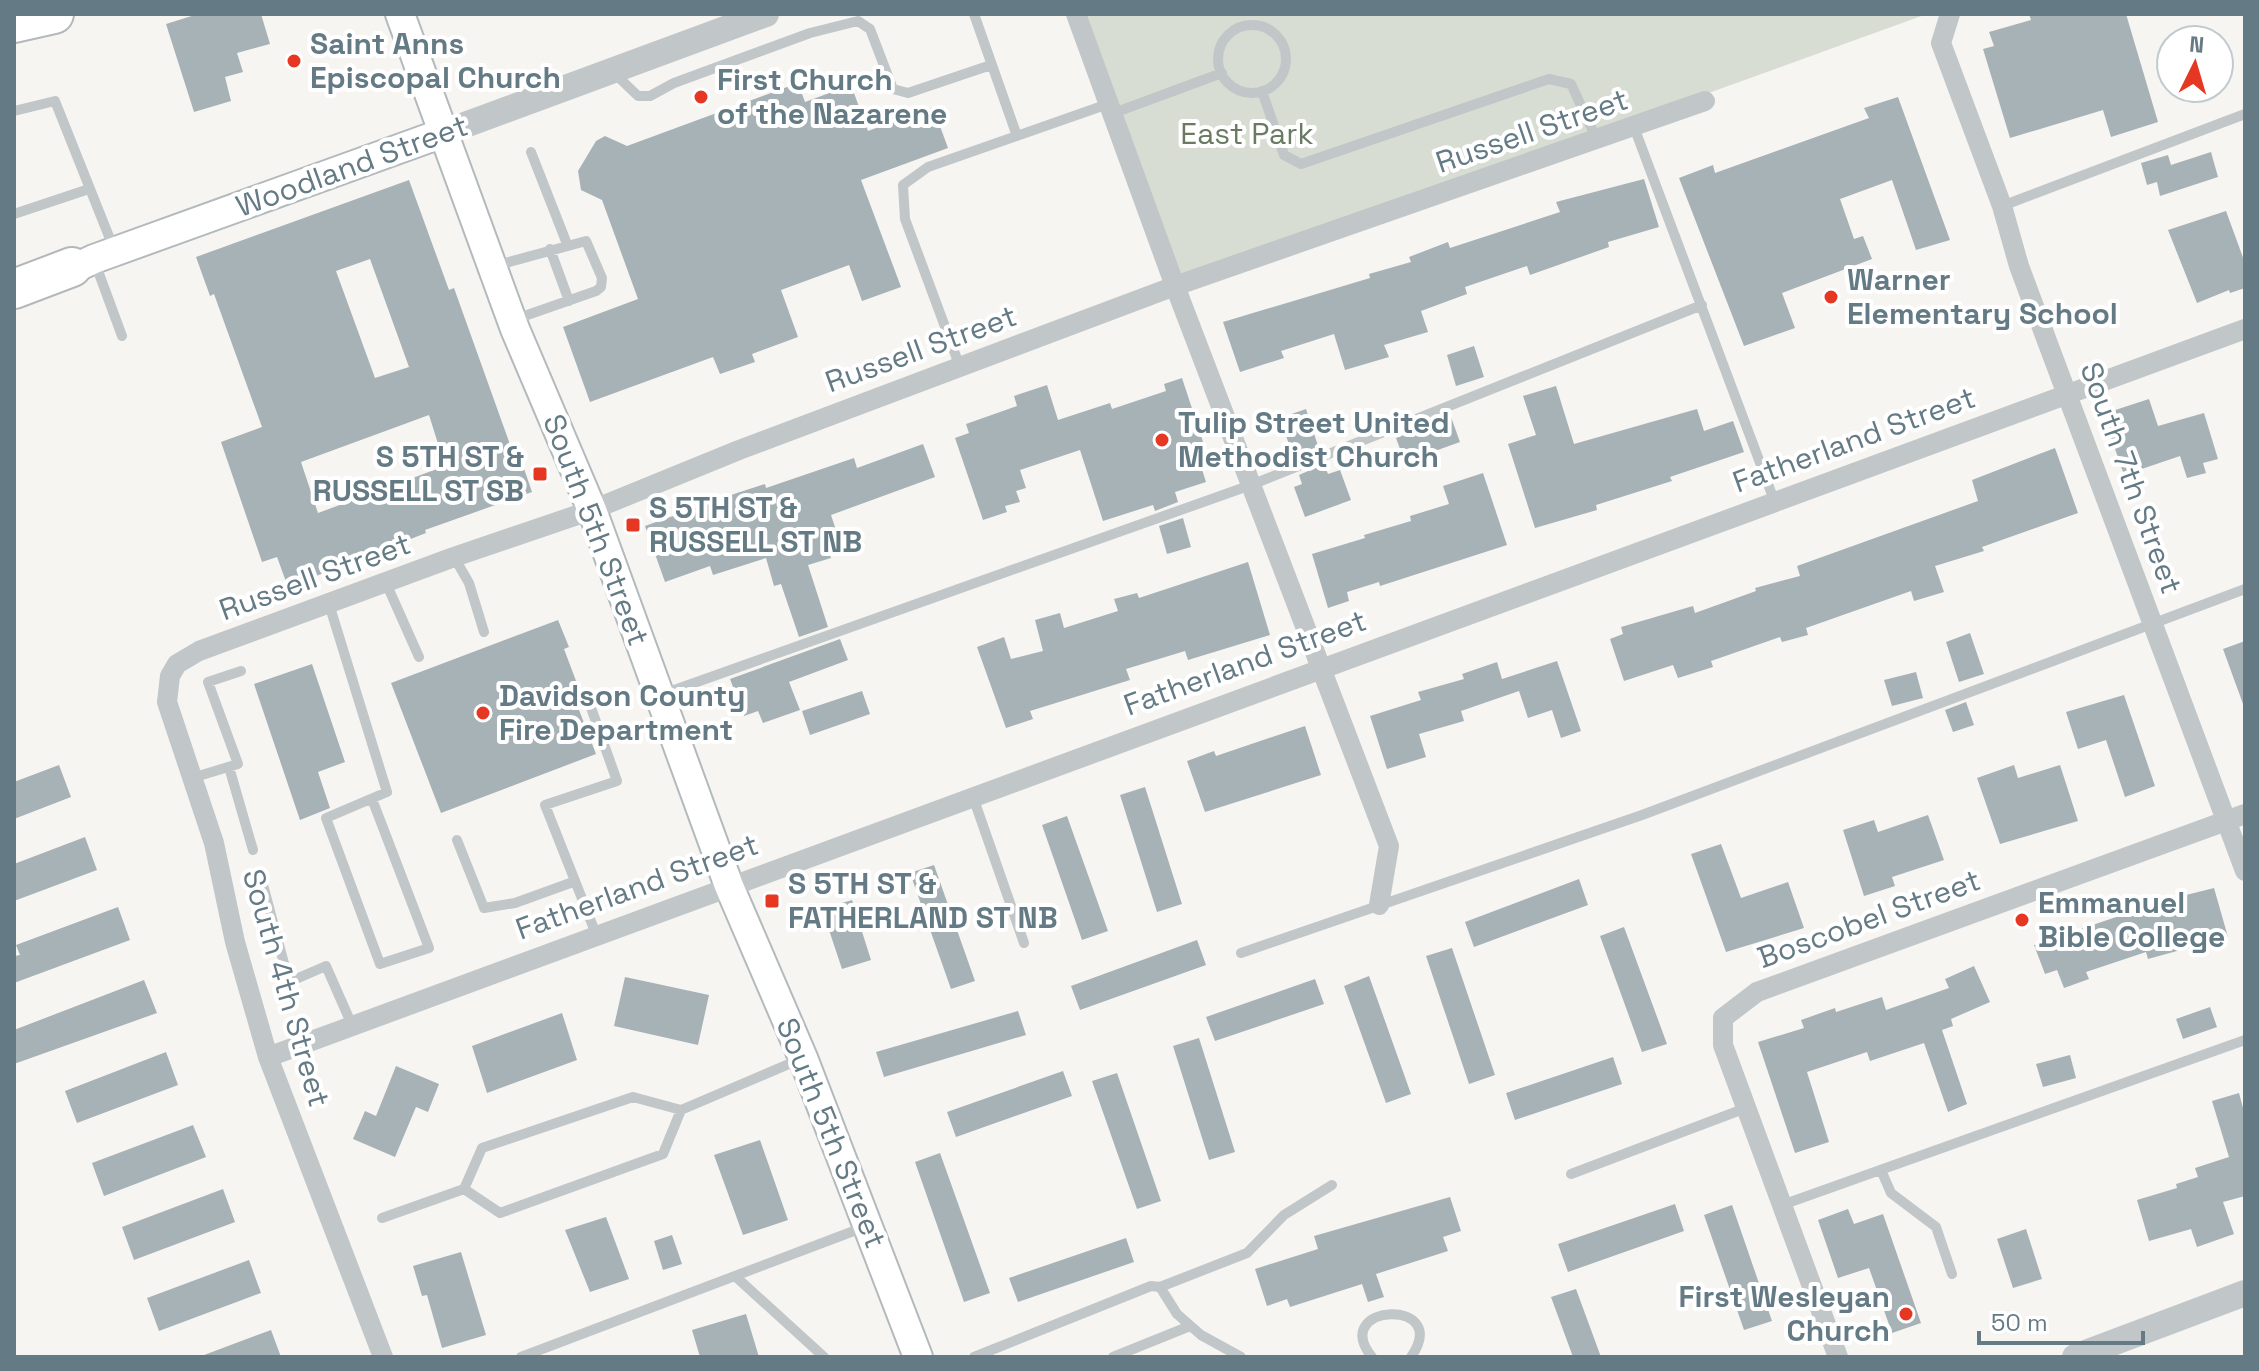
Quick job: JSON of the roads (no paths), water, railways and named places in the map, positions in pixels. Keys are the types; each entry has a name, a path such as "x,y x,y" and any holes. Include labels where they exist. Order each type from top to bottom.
{"highway":[{"path":"14,23 54,14"},
{"path":"14,289 93,259"}],"main road":[{"name":"South 5th Street","path":"400,14 512,321 592,510 729,886 803,1058 918,1357"},
{"name":"Woodland Street","path":"14,278 93,259 443,133"},
{"name":"Woodland Street","path":"14,302 93,259"}],"street":[{"name":"Woodland Street","path":"443,133 766,14"},
{"path":"1076,14 1175,286 1389,846 1379,905"},
{"name":"South 7th Street","path":"1950,14 1941,43 2002,206 2019,266 2152,624 2235,818 2245,871"},
{"name":"Russell Street","path":"170,676 177,664 199,651 592,510 739,450 1175,286 1705,101"},
{"name":"Fatherland Street","path":"268,1057 972,795 2245,329"},
{"name":"South 4th Street","path":"170,676 167,702 214,843 235,942 268,1057 383,1357"},
{"name":"Boscobel Street","path":"1838,1357 1723,1045 1723,1018 1757,992 2235,818"},
{"path":"2075,1357 2245,1293"}],"lane":[{"path":"974,14 1017,136"},
{"path":"612,72 638,96 650,96 674,83 836,24 858,21 870,29 893,89 908,93 991,65"},
{"path":"1250,26 1262,27 1280,40 1286,62 1277,83 1262,91 1245,92 1234,88 1222,73 1219,50 1230,33 1250,26"},
{"path":"960,367 905,219 903,185 928,167 1017,136 1222,73"},
{"path":"1262,91 1284,155 1301,164 1549,79 1571,84 1597,140"},
{"path":"14,111 55,101 89,189 93,259 122,336"},
{"path":"2002,206 2245,114"},
{"path":"1634,127 1774,500"},
{"path":"531,152 567,244"},
{"path":"14,214 89,189"},
{"path":"492,267 586,241 602,278 601,287 512,321"},
{"path":"550,249 569,301"},
{"path":"659,696 1251,485 1702,305"},
{"path":"454,557 469,583 484,632"},
{"path":"386,583 419,657"},
{"path":"1241,953 1642,815 2245,589"},
{"path":"329,604 387,792 326,818 380,964 429,948 372,799"},
{"path":"192,778 238,764 208,682 241,671"},
{"path":"589,702 617,781 545,805 596,934"},
{"path":"229,767 253,850"},
{"path":"972,795 1024,943"},
{"path":"457,840 484,908 515,903 573,882"},
{"path":"262,881 289,982 326,966 352,1025"},
{"path":"1782,1205 2245,1040"},
{"path":"382,1218 464,1189 482,1148 633,1097 681,1110 803,1058"},
{"path":"1571,1174 1746,1108"},
{"path":"464,1189 500,1213 559,1192 663,1154 681,1110"},
{"path":"1881,1170 1891,1193 1936,1227 1952,1274"},
{"path":"974,1357 995,1353 1151,1286 1160,1287 1247,1253 1284,1215 1332,1185"},
{"path":"521,1357 869,1225"},
{"path":"735,1276 824,1357"},
{"path":"1160,1287 1177,1314 1190,1326 1241,1357"},
{"path":"1368,1356 1364,1344 1369,1322 1388,1312 1400,1313 1416,1327 1419,1338 1411,1357"},
{"path":"1113,1357 1190,1326"}],"place":[{"name":"Saint Anns Episcopal Church","path":"294,61"},
{"name":"First Church of the Nazarene","path":"701,97"},
{"name":"Warner Elementary School","path":"1831,297"},
{"name":"Tulip Street United Methodist Church","path":"1162,440"},
{"name":"S 5TH ST & RUSSELL ST SB","path":"540,474"},
{"name":"S 5TH ST & RUSSELL ST NB","path":"633,525"},
{"name":"Davidson County Fire Department","path":"483,713"},
{"name":"S 5TH ST & FATHERLAND ST NB","path":"772,901"},
{"name":"Emmanuel Bible College","path":"2022,920"},
{"name":"First Wesleyan Church","path":"1906,1314"}],"park label":[{"name":"East Park","path":"1247,134"}]}
